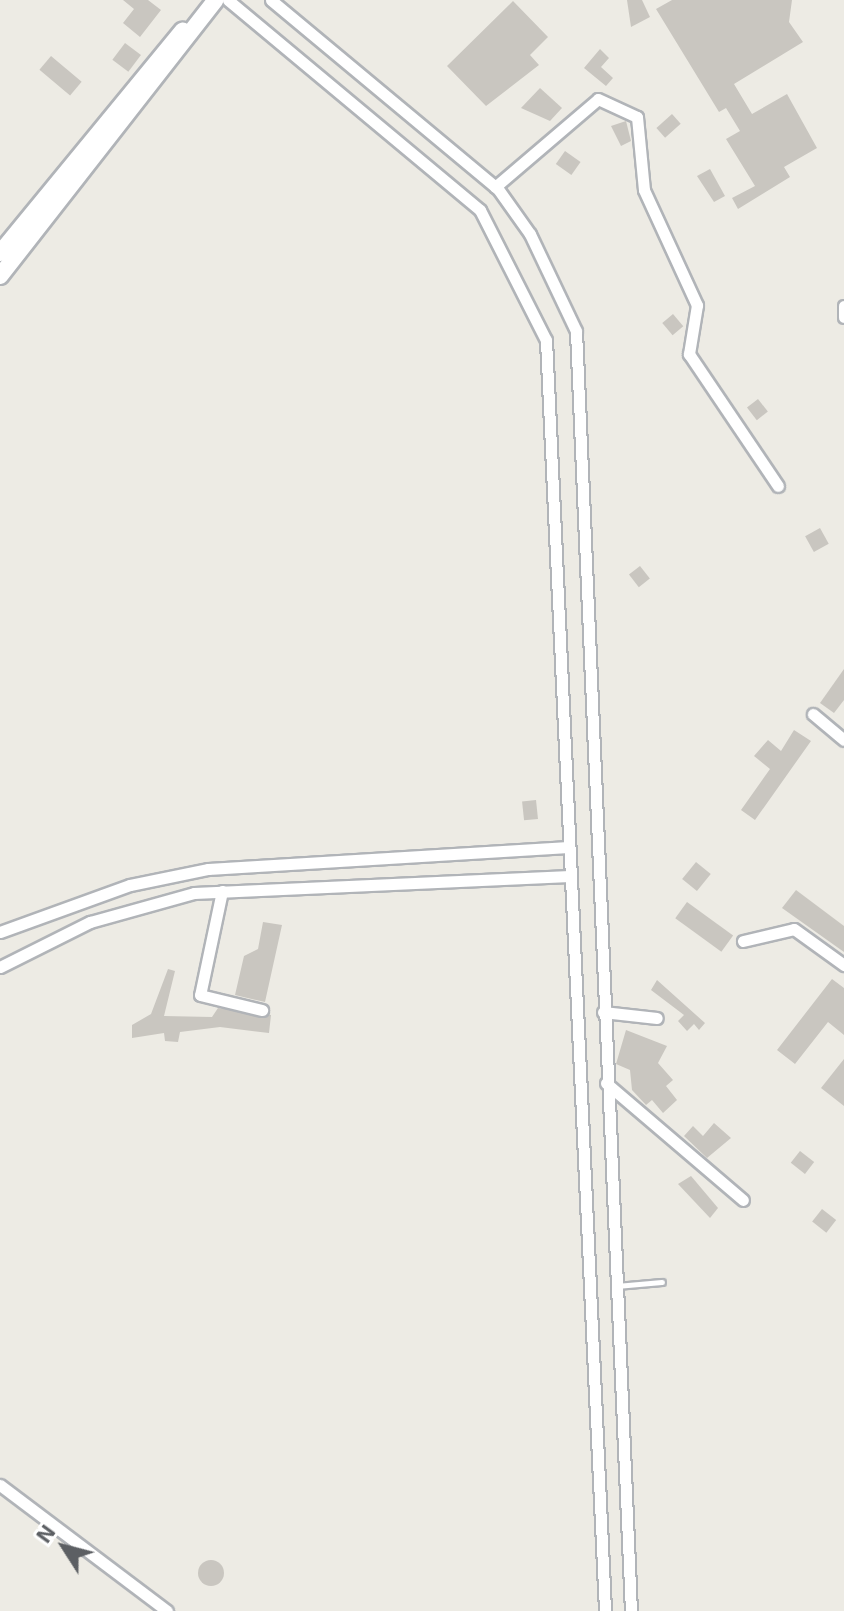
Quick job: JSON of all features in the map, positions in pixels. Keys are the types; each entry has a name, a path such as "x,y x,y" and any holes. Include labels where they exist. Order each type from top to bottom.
{"street":[{"path":"228,0 480,210 546,340 605,1611"},
{"path":"271,0 495,187 530,234 576,331 631,1611"},
{"path":"0,253 196,14 213,3"},
{"path":"0,276 213,3"},
{"path":"495,187 598,99 637,117 644,190 697,305 689,354 778,486"},
{"path":"844,306 844,317"},
{"path":"813,714 844,740"},
{"path":"0,932 130,885 208,869 568,850"},
{"path":"0,967 125,910 222,891 570,874"},
{"path":"222,891 200,995 262,1010"},
{"path":"743,941 794,929 844,965"},
{"path":"603,1012 657,1018"},
{"path":"606,1083 743,1200"},
{"path":"0,1485 167,1611"}],"lane":[{"path":"615,1286 662,1282"}],"building":[{"path":"123,0 148,0 161,10 140,37 123,23 134,9"},
{"path":"627,0 642,0 650,17 631,27"},
{"path":"672,0 792,0 789,22 803,42 734,84 752,114 787,94 817,148 784,167 790,177 738,209 732,198 755,186 726,139 740,131 726,108 719,112 656,9"},
{"path":"513,1 548,37 530,55 539,65 486,106 447,66"},
{"path":"125,43 141,55 128,72 112,60"},
{"path":"600,49 609,58 601,67 613,78 606,86 584,68"},
{"path":"51,56 82,82 70,96 39,70"},
{"path":"540,88 562,108 550,121 521,108"},
{"path":"672,114 681,124 665,138 656,128"},
{"path":"626,121 631,141 621,146 611,126"},
{"path":"565,151 581,162 571,175 556,164"},
{"path":"710,169 725,196 714,202 697,176"},
{"path":"673,314 683,326 673,335 662,323"},
{"path":"758,399 768,412 757,420 747,408"},
{"path":"820,528 829,544 814,552 805,536"},
{"path":"640,566 650,579 639,587 629,575"},
{"path":"844,669 844,700 834,713 820,703"},
{"path":"794,730 811,741 755,820 741,810 770,769 754,756 768,740 781,751"},
{"path":"536,800 538,819 524,820 522,801"},
{"path":"696,862 711,874 697,891 682,879"},
{"path":"796,890 844,926 844,952 782,908"},
{"path":"687,902 733,936 721,952 675,918"},
{"path":"263,922 282,925 265,1002 235,995 244,956 258,949"},
{"path":"168,969 175,971 164,1016 212,1017 218,1008 271,1015 269,1033 220,1027 180,1032 178,1042 165,1041 164,1033 132,1038 132,1025 151,1014"},
{"path":"832,979 844,988 844,1035 828,1022 795,1064 777,1050"},
{"path":"657,980 705,1023 699,1030 694,1024 687,1031 678,1021 684,1015 651,990"},
{"path":"626,1030 667,1046 658,1063 673,1080 666,1086 677,1100 663,1113 652,1100 646,1105 632,1090 630,1070 616,1064"},
{"path":"844,1059 844,1106 821,1088"},
{"path":"714,1123 731,1138 707,1158 684,1136 693,1126 703,1136"},
{"path":"800,1151 814,1162 805,1174 791,1163"},
{"path":"691,1176 718,1208 710,1218 678,1184"},
{"path":"822,1209 836,1220 826,1233 812,1222"},
{"path":"211,1560 220,1564 224,1573 220,1582 211,1586 202,1582 198,1573 202,1564"}]}
